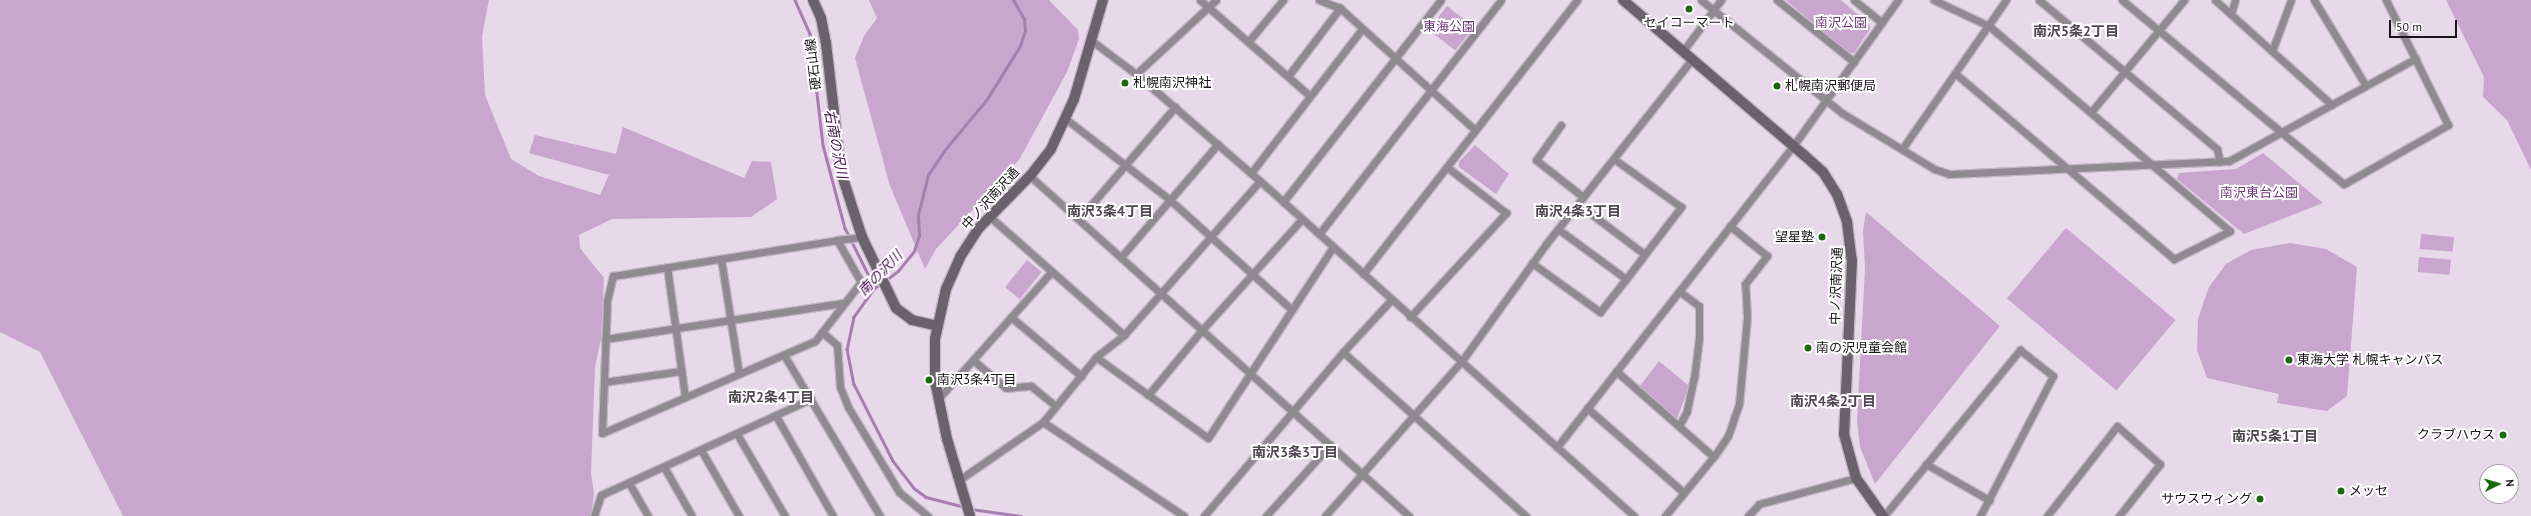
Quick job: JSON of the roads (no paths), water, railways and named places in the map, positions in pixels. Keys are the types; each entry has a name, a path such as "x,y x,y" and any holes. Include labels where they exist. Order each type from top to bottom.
{"street":[{"name":"硬石山線","path":"813,0 821,18 826,43 841,172 862,237 888,293 903,316 937,326"},
{"name":"中ノ沢南沢通","path":"970,516 959,480 934,381 937,326 946,289 960,257 989,216 1030,176 1051,149 1066,119 1092,41 1103,0"},
{"path":"1200,0 1309,95"},
{"path":"1136,74 1216,0"},
{"path":"1248,42 1283,0"},
{"path":"1319,0 1340,8 1395,59 1476,130"},
{"path":"1283,202 1441,0"},
{"path":"1319,234 1501,0"},
{"path":"1363,274 1577,0"},
{"name":"中ノ沢南沢通","path":"1622,0 1823,172 1838,194 1850,233 1852,272 1844,423 1847,452 1856,478 1883,516"},
{"path":"1701,0 1842,114 1934,169 1949,174 2154,166 2220,162 2235,159 2416,58"},
{"path":"1683,51 1721,0"},
{"path":"1777,0 1854,62"},
{"path":"1854,0 1882,23"},
{"path":"1557,447 1793,146 1898,0"},
{"path":"1934,0 1988,26 2230,231 2174,259 2065,169 1955,73"},
{"path":"1902,150 2006,0"},
{"path":"2039,0 2217,149 2220,162"},
{"path":"2122,0 2280,134 2344,184 2448,125 2386,0"},
{"path":"2091,112 2184,0"},
{"path":"2215,0 2332,105"},
{"path":"2231,14 2236,0"},
{"path":"2272,51 2290,0"},
{"path":"2314,0 2366,86"},
{"path":"1288,76 1340,8"},
{"path":"1251,173 1309,95 1362,29"},
{"path":"1092,41 1136,74 1218,144 1634,516"},
{"path":"1325,516 1461,362 1532,263 1692,59"},
{"path":"1079,219 1175,107"},
{"path":"1066,119 1126,164 1170,200 1292,310"},
{"path":"1561,125 1536,160 1583,197"},
{"path":"1121,257 1218,144"},
{"path":"1532,263 1600,312 1680,207 1614,159"},
{"path":"1410,317 1506,212 1446,167"},
{"path":"1030,176 1409,516"},
{"path":"959,480 1042,422 1096,357 1124,336 1212,238 1260,181"},
{"path":"1578,204 1644,254"},
{"path":"989,216 1124,336"},
{"path":"1148,395 1202,330 1302,219"},
{"path":"1665,516 1714,457 1728,436 1739,404 1747,317 1745,284 1767,256 1730,226"},
{"path":"1558,229 1626,279"},
{"path":"837,240 861,282 815,341 602,433 607,301 613,276 837,240 862,237"},
{"path":"1096,357 1208,438 1333,248"},
{"path":"721,259 739,374"},
{"path":"667,267 685,397"},
{"path":"938,399 1052,271"},
{"path":"1679,291 1699,306 1699,338 1694,377 1687,411 1679,426"},
{"path":"1204,516 1343,352 1391,300"},
{"path":"605,338 844,303"},
{"path":"1012,316 1081,376"},
{"path":"822,332 837,345 840,387 848,407 899,492 928,516"},
{"path":"1883,516 2020,350 2054,376 1980,516"},
{"path":"1343,352 1526,516"},
{"path":"784,355 880,516"},
{"path":"973,360 1006,388 1031,386 1056,406"},
{"path":"604,382 681,371"},
{"path":"1616,371 1714,457"},
{"path":"594,516 601,495 811,399"},
{"path":"1587,408 1684,494"},
{"path":"776,416 833,516"},
{"path":"1042,422 1184,516"},
{"path":"2048,516 2117,426 2160,464 2119,516"},
{"path":"737,434 785,516"},
{"path":"1266,516 1330,445"},
{"path":"701,450 739,516"},
{"path":"1926,464 1989,500"},
{"path":"664,467 692,516"},
{"path":"1748,516 1759,504 1856,478"},
{"path":"629,483 648,516"}],"waterway":[{"name":"右南の沢川","path":"795,0 810,34 823,145 845,228 875,288"},
{"name":"南の沢川","path":"886,280 898,271 914,251 919,236 918,215 928,175 944,151 987,99 1020,46 1025,31 1024,19 1013,0"},
{"name":"南の沢川","path":"882,283 875,288 854,317 847,349 854,384 893,461 914,488 926,497 965,507"},
{"name":"南の沢川","path":"971,509 1021,516"}],"place":[{"name":"セイコーマート","path":"1689,9"},
{"name":"札幌南沢神社","path":"1125,83"},
{"name":"札幌南沢郵便局","path":"1777,86"},
{"name":"望星塾","path":"1822,237"},
{"name":"南の沢児童会館","path":"1808,348"},
{"name":"東海大学 札幌キャンパス","path":"2289,360"},
{"name":"南沢3条4丁目","path":"929,380"},
{"name":"クラブハウス","path":"2503,435"},
{"name":"メッセ","path":"2341,491"},
{"name":"サウスウィング","path":"2260,499"}],"district":[{"name":"南沢5条2丁目","path":"2076,31"},
{"name":"南沢3条4丁目","path":"1110,211"},
{"name":"南沢4条3丁目","path":"1578,211"},
{"name":"南沢2条4丁目","path":"771,397"},
{"name":"南沢4条2丁目","path":"1833,401"},
{"name":"南沢5条1丁目","path":"2275,436"},
{"name":"南沢3条3丁目","path":"1295,452"}],"park label":[{"name":"南沢公園","path":"1841,23"},
{"name":"東海公園","path":"1449,27"},
{"name":"南沢東台公園","path":"2259,193"}]}
